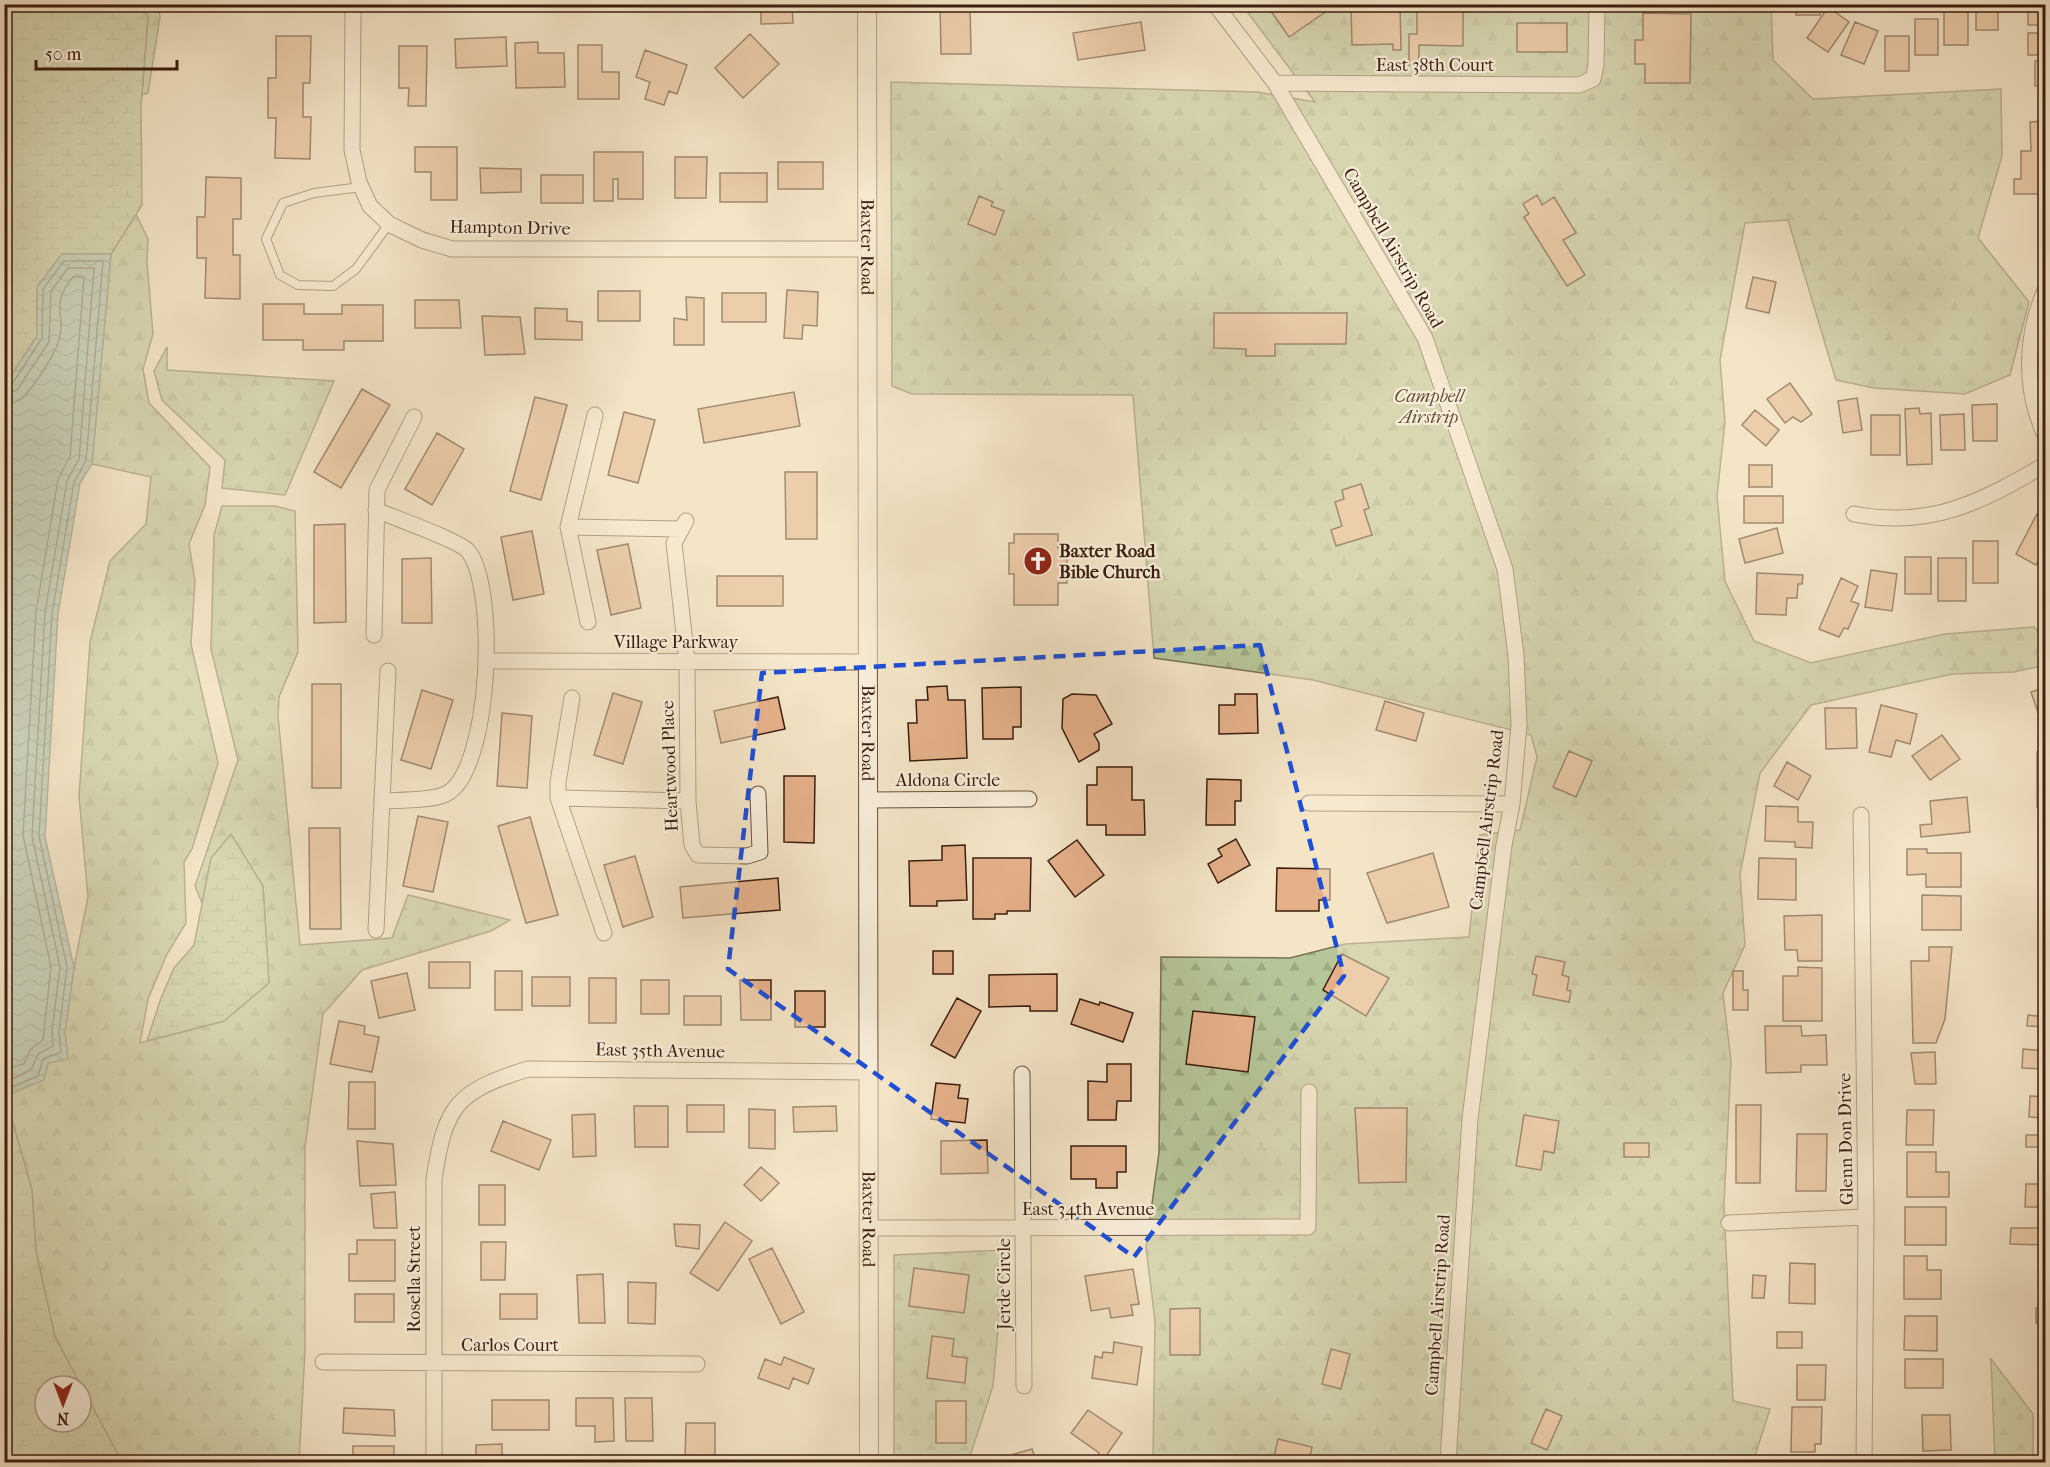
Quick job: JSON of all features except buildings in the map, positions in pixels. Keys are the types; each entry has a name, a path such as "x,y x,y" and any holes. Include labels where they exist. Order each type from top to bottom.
{"street":[{"name":"Hampton Drive","path":"353,4 352,150 361,187 370,206 389,224 422,240 452,249 866,249"},
{"name":"Baxter Road","path":"867,4 869,1462"},
{"name":"East 38th Court","path":"1275,83 1579,85 1593,79 1596,65 1597,4"},
{"name":"Campbell Airstrip Road","path":"1222,7 1275,83 1425,338 1505,569 1516,655 1519,725 1512,804 1504,844 1470,1119 1448,1462"},
{"path":"2046,288 2034,313 2028,368 2038,422 2046,437"},
{"path":"588,622 568,526 595,415"},
{"path":"374,635 377,490 414,417"},
{"path":"1854,514 1878,519 1910,520 1959,508 1996,494 2046,464"},
{"path":"376,510 467,549 478,570 485,600 486,661 475,749 464,777 446,794 382,801"},
{"name":"Heartwood Place","path":"568,526 683,525 674,543 687,661 688,801 692,845 698,855 747,856 760,852 758,794"},
{"name":"Village Parkway","path":"486,661 867,662"},
{"path":"376,930 388,671"},
{"path":"572,698 558,782 558,798 604,933"},
{"path":"558,798 688,801"},
{"name":"Aldona Circle","path":"867,800 1029,799"},
{"path":"1309,803 1512,804"},
{"name":"Glenn Don Drive","path":"1861,815 1866,1216 1864,1462"},
{"name":"East 35th Avenue","path":"459,1102 488,1082 528,1069 868,1072"},
{"name":"Jerde Circle","path":"1022,1074 1024,1386"},
{"name":"East 34th Avenue","path":"869,1228 1308,1227 1309,1092"},
{"name":"Rosella Street","path":"434,1462 434,1179 440,1137 459,1102"},
{"path":"1729,1223 1866,1216"},
{"name":"Carlos Court","path":"323,1362 697,1364"}],"lane":[{"path":"361,187 314,193 283,203 266,239 280,275 297,285 333,286 356,269 389,224"}],"highlighted area":[{"path":"1260,645 1344,976 1134,1257 728,969 762,673"}],"green space":[{"name":"Campbell Airstrip","path":"1771,4 1773,60 1813,99 2001,89 2002,156 1978,238 2029,302 2010,375 1965,394 1874,388 1836,380 1788,220 1745,223 1720,360 1725,422 1717,496 1725,581 1754,641 1811,663 1945,634 2034,627 2046,640 2045,665 2014,672 1952,674 1811,705 1760,773 1740,874 1745,945 1723,993 1731,1061 1724,1205 1733,1401 1770,1409 1753,1462 1153,1462 1155,1321 1146,1247 1159,1153 1161,957 1290,958 1345,944 1469,937 1480,835 1520,830 1537,757 1531,735 1313,680 1154,658 1133,395 912,394 892,386 891,82 1257,92 1315,102 1242,5"},
{"path":"5,5 138,5 148,17 141,106 142,205 111,254 62,254 37,287 37,336 5,385"},
{"path":"138,5 158,5 160,17 148,93 142,95 148,17"},
{"path":"136,214 148,239 147,262 153,334 143,369 149,403 210,467 205,505 189,544 195,581 191,644 218,763 192,849 184,862 186,923 167,954 148,999 140,1043 224,1021 269,983 263,886 231,835 211,858 202,903 195,886 238,760 211,649 214,535 222,506 275,506 295,511 298,652 279,697 278,716 300,945 392,938 408,895 510,920 491,931 362,970 323,1014 305,1147 305,1351 299,1462 122,1462 93,1408 93,1374 75,1374 55,1337 36,1251 32,1190 13,1123 5,1116 4,1090 10,1094 48,1063 68,1059 65,1033 74,967 88,897 79,796 90,642 110,561 146,524 151,477 92,464 111,254"},
{"path":"167,347 167,370 334,381 285,495 222,488 225,460 162,400 154,371"},
{"path":"231,834 263,886 269,983 224,1021 147,1041 174,968 194,945 211,858"},
{"path":"5,1116 13,1123 32,1190 36,1251 55,1337 75,1374 33,1374 33,1434 93,1434 93,1408 122,1462 5,1462"},
{"path":"1005,1250 993,1386 968,1462 894,1462 894,1255"},
{"path":"1991,1359 2033,1414 2033,1462 1995,1462"}],"water":[{"path":"62,254 111,254 92,464 80,483 58,614 45,837 74,967 65,1033 68,1059 48,1063 44,1080 10,1094 4,1090 5,385 37,336 37,287"}],"place":[{"name":"Baxter Road Bible Church","path":"1038,561"}]}
